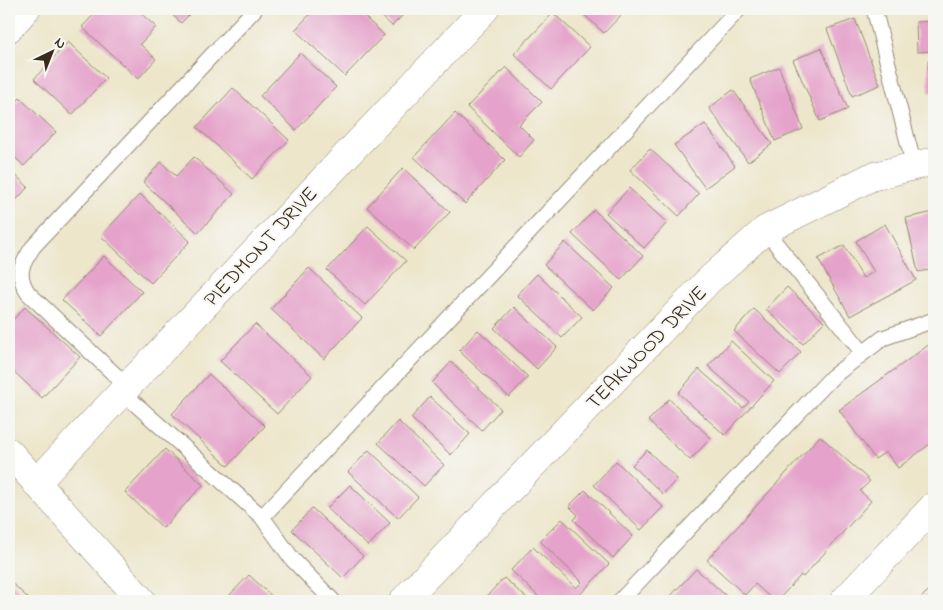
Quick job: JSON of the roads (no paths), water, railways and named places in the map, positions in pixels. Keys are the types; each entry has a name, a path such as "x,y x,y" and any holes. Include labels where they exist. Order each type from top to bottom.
{"street":[{"path":"9,28 26,9"},
{"name":"PIEDMONT DRIVE","path":"36,483 485,9"},
{"name":"TEAKWOOD DRIVE","path":"403,601 708,281 765,230 871,177 924,164"},
{"path":"9,452 142,601"},
{"path":"844,601 934,506"}],"lane":[{"path":"255,9 33,247 20,270 22,282 28,293 125,390 262,517 293,560 333,601"},
{"path":"262,517 739,9"},
{"path":"874,9 924,164"},
{"path":"765,230 863,353"},
{"path":"620,601 832,376 883,338 934,320"}]}
